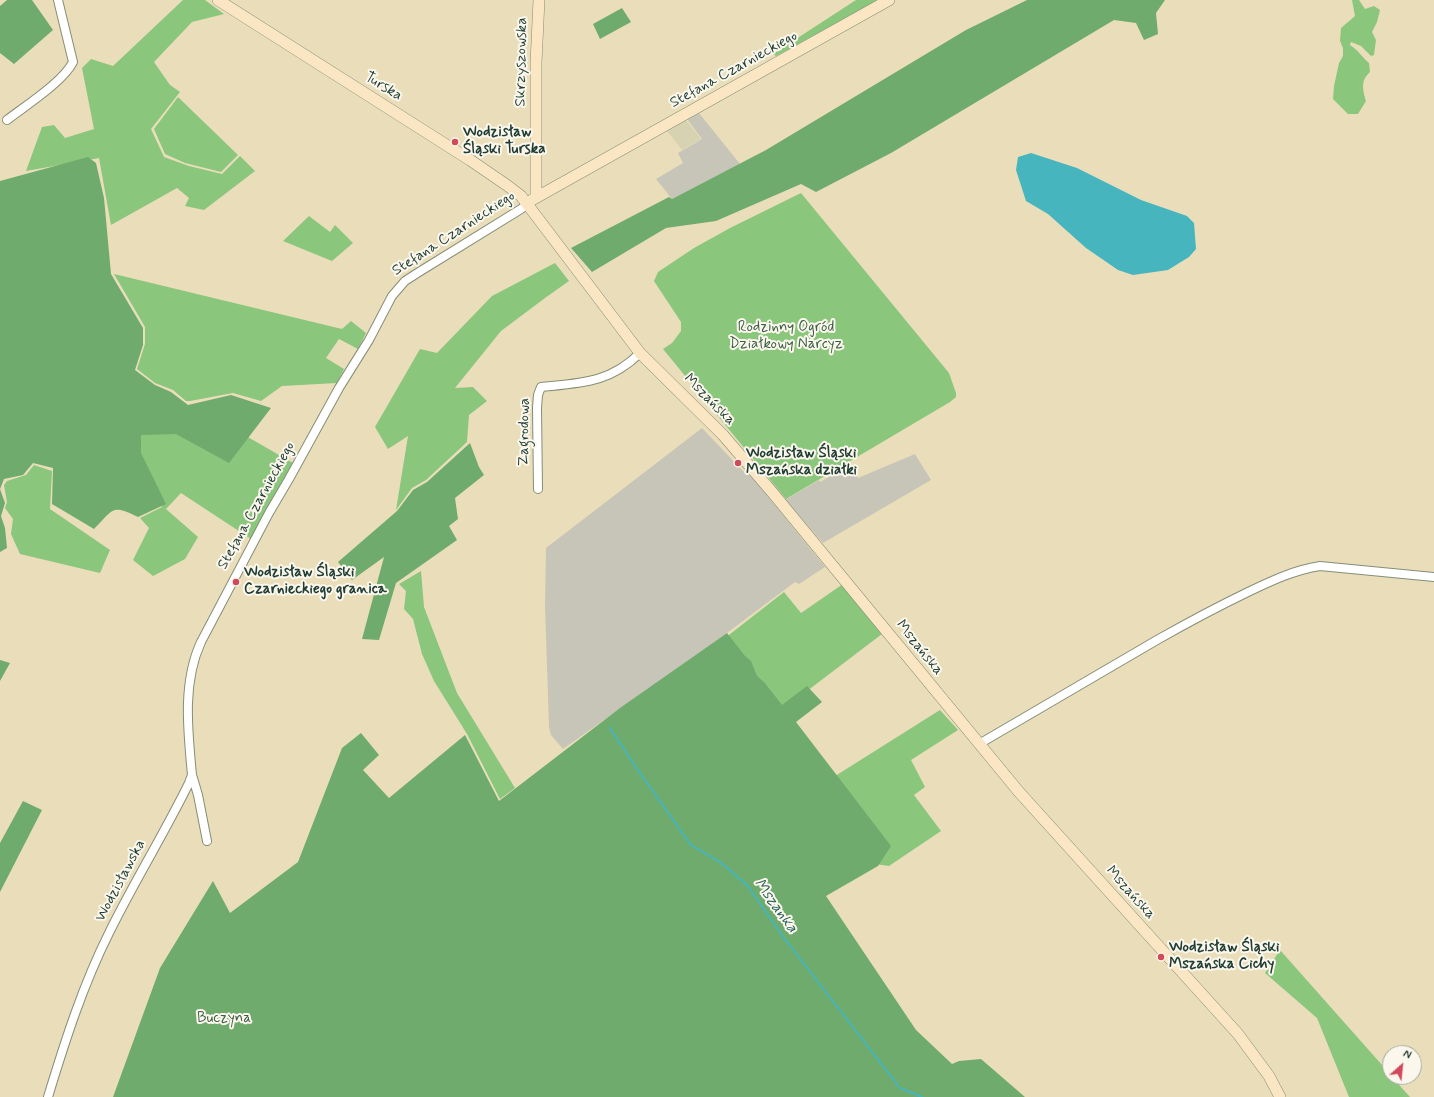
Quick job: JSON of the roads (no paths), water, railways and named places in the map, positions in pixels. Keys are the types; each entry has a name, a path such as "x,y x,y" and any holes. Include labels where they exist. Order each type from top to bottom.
{"street":[{"path":"7,120 56,82 73,62 58,0"},
{"name":"Turska","path":"218,0 475,163 516,192 532,200 537,216"},
{"name":"Skrzyszowska","path":"532,200 538,0"},
{"name":"Stefana Czarnieckiego","path":"190,676 194,659 201,642 254,541 324,415 369,340 392,296 405,281 522,209 532,200 889,0"},
{"name":"Mszańska","path":"537,216 640,353 723,435 772,492 1018,792 1238,1034 1268,1076 1280,1097"},
{"name":"Zagrodowa","path":"538,489 537,408 538,395 541,387 589,382 613,374 640,353"},
{"path":"979,744 1177,629 1224,603 1279,577 1307,568 1320,566 1434,577"},
{"name":"Wodzisławska","path":"48,1097 72,1022 94,964 112,927 187,788 192,775 189,712 190,676"},
{"path":"192,775 198,795 207,841"}],"water":[{"path":"1031,153 1077,168 1141,200 1187,216 1194,223 1196,249 1189,257 1168,270 1133,275 1118,270 1086,248 1048,214 1026,201 1016,170 1018,157"}],"waterway":[{"name":"Mszanka","path":"610,728 691,845 720,862 747,885 784,938 900,1088 922,1097"}],"place":[{"name":"Wodzisław Śląski Turska","path":"455,142"},
{"name":"Wodzisław Śląski Mszańska działki","path":"738,463"},
{"name":"Wodzisław Śląski Czarnieckiego granica","path":"236,582"},
{"name":"Wodzisław Śląski Mszańska Cichy","path":"1161,957"}],"park label":[{"name":"Rodzinny Ogród Działkowy Narcyz","path":"786,336"},
{"name":"Buczyna","path":"224,1019"}]}
